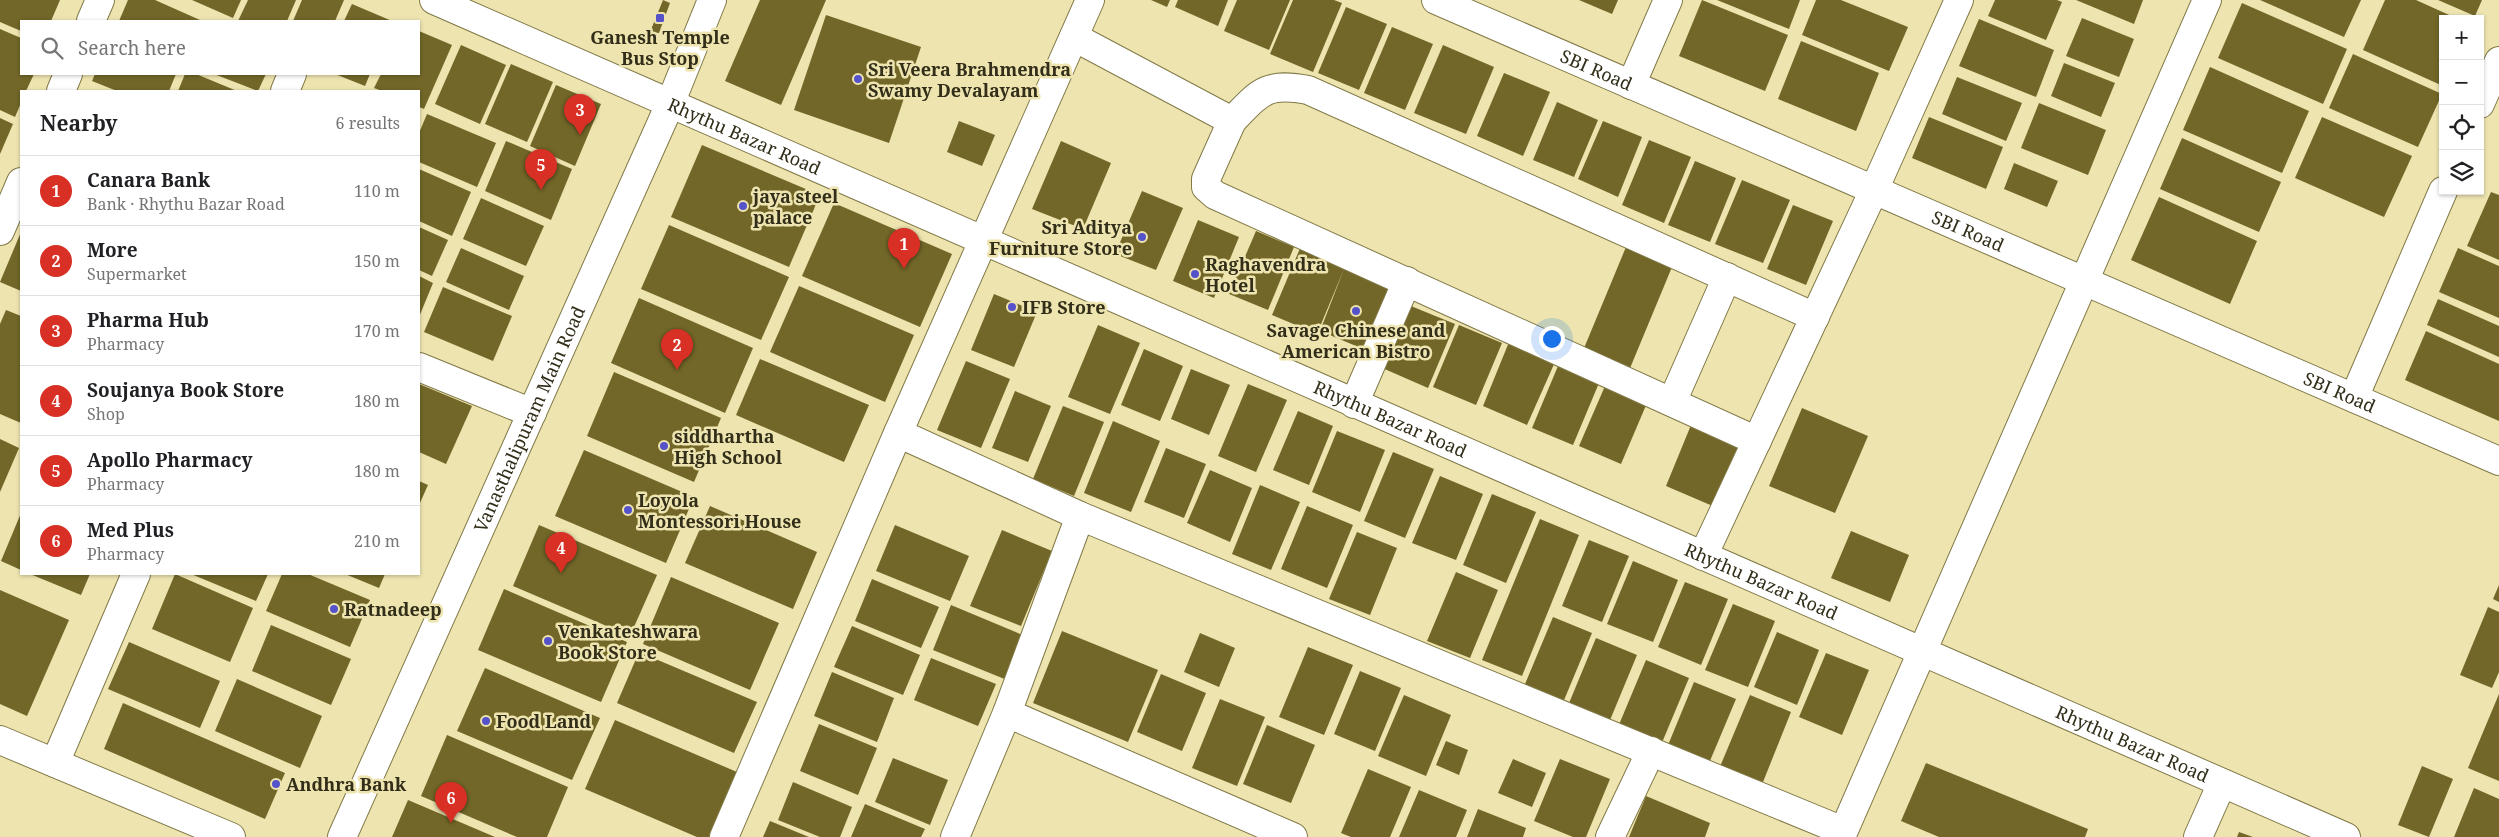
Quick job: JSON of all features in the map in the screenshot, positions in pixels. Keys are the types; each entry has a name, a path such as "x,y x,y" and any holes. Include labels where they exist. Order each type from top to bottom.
{"street":[{"path":"91,20 100,0"},
{"name":"Rhythu Bazar Road","path":"434,0 2346,837"},
{"name":"Vanasthalipuram Main Road","path":"342,837 670,104 712,0"},
{"path":"724,837 898,433 1090,0"},
{"name":"SBI Road","path":"1436,0 2499,461"},
{"path":"1631,85 1668,0"},
{"path":"1703,556 1874,190 1959,0"},
{"path":"898,433 1080,516 1650,751 1842,834 1923,652 2082,281 2207,0"},
{"path":"1074,37 1232,121"},
{"path":"2484,95 2499,61"},
{"path":"61,90 68,75"},
{"path":"285,90 292,75"},
{"path":"1757,441 1215,195 1206,187 1206,179 1232,121 1253,100 1270,89 1285,86 1308,90 1815,317"},
{"path":"0,231 19,195"},
{"path":"2354,398 2441,195"},
{"path":"1672,402 1727,278"},
{"path":"1354,404 1407,281"},
{"path":"420,367 532,413"},
{"path":"955,837 1007,713 1080,516"},
{"path":"55,763 136,575"},
{"path":"1007,713 1293,837"},
{"path":"0,740 231,837"},
{"path":"1610,837 1650,751"},
{"path":"2198,837 2222,783"}],"building":[{"path":"0,0 60,0 51,20 20,20 20,31 0,22"},
{"path":"128,0 155,0 200,20 119,20"},
{"path":"192,0 241,0 233,18"},
{"path":"248,0 296,0 287,20 238,20"},
{"path":"302,0 344,0 335,20 293,20"},
{"name":"Ganesh Temple Bus Stop","path":"663,0 670,3 659,33 650,32"},
{"path":"760,0 826,0 781,105 725,81"},
{"path":"1151,0 1170,0 1167,7"},
{"path":"1178,0 1228,0 1218,26 1175,7"},
{"path":"1237,0 1290,0 1269,50 1224,31"},
{"path":"1293,0 1334,0 1342,3 1313,72 1270,54"},
{"path":"1579,0 1618,0 1612,14"},
{"path":"1702,0 1788,35 1765,91 1679,56"},
{"path":"1717,0 1800,0 1789,29"},
{"path":"1816,0 1841,0 1908,27 1889,71 1802,35"},
{"path":"1995,0 2057,0 2062,2 2046,40 1988,16"},
{"path":"2076,0 2143,0 2134,24"},
{"path":"2260,0 2361,0 2344,37"},
{"path":"2385,0 2416,0 2449,15 2439,15 2439,84 2363,50"},
{"path":"2438,0 2482,0 2475,15"},
{"path":"2242,3 2347,49 2323,104 2218,58"},
{"path":"352,4 390,20 344,20"},
{"path":"1346,7 1387,24 1359,90 1318,73"},
{"name":"Sri Veera Brahmendra Swamy Devalayam","path":"826,15 921,47 889,143 794,110"},
{"path":"2082,18 2134,39 2119,77 2066,56"},
{"path":"1979,19 2054,50 2036,97 1959,66"},
{"path":"1392,27 1433,44 1405,110 1364,93"},
{"path":"0,29 20,38 20,75 34,75 26,90 20,90 20,105 15,117 0,110"},
{"path":"420,31 452,45 424,109 420,107 420,90 379,90 374,88 380,75 420,75"},
{"path":"1801,41 1879,73 1856,131 1778,99"},
{"path":"461,45 506,65 480,124 435,104"},
{"path":"1443,45 1494,67 1466,134 1414,113"},
{"path":"2353,54 2439,93 2439,101 2418,147 2329,108"},
{"path":"2064,63 2115,83 2101,117 2051,96"},
{"path":"511,64 553,82 527,142 485,124"},
{"path":"2210,67 2309,111 2282,173 2183,130"},
{"path":"1504,73 1550,92 1523,156 1477,136"},
{"path":"95,75 176,75 169,90 114,90 92,81"},
{"path":"185,75 198,75 235,90 178,90"},
{"path":"217,75 266,75 258,90"},
{"path":"338,75 370,75 365,86"},
{"path":"1957,77 2022,103 2006,141 1942,114"},
{"path":"556,85 601,104 575,166 530,146"},
{"path":"1557,102 1598,120 1574,177 1533,160"},
{"path":"2039,103 2106,130 2088,175 2021,148"},
{"path":"427,114 496,143 477,187 420,162 420,131"},
{"path":"1929,117 2003,147 1986,189 1912,158"},
{"path":"2322,117 2412,156 2384,217 2295,178"},
{"path":"0,118 13,124 0,154"},
{"path":"959,121 995,135 982,166 947,152"},
{"path":"1603,121 1642,137 1618,197 1578,179"},
{"path":"2182,138 2281,182 2259,232 2160,189"},
{"path":"1649,140 1691,157 1664,223 1622,205"},
{"path":"506,141 572,169 551,220 485,191"},
{"path":"1061,141 1111,163 1083,229 1032,209"},
{"path":"702,145 820,195 789,267 671,217"},
{"path":"1695,161 1736,178 1710,242 1668,225"},
{"path":"2014,163 2058,181 2047,207 2004,189"},
{"path":"420,169 471,192 452,236 420,221"},
{"path":"1742,180 1790,200 1763,263 1715,244"},
{"path":"1142,191 1183,208 1156,270 1115,254"},
{"path":"2491,192 2499,195 2499,260 2467,246"},
{"path":"2159,197 2257,241 2230,304 2131,260"},
{"path":"481,198 544,226 526,266 463,239"},
{"path":"834,203 952,254 920,327 802,276"},
{"path":"1793,205 1833,221 1806,285 1767,269"},
{"path":"1198,220 1239,237 1214,298 1173,281"},
{"path":"669,225 789,277 761,340 641,289"},
{"path":"420,227 448,240 432,276 420,270"},
{"path":"1256,231 1294,247 1268,310 1229,294"},
{"path":"20,234 20,291 0,282"},
{"path":"1301,246 1393,290 1368,351 1320,331 1344,269 1317,334 1272,315"},
{"path":"1626,247 1672,267 1628,373 1582,353"},
{"path":"461,248 524,276 509,310 446,282"},
{"path":"2458,248 2499,266 2499,318 2439,292"},
{"path":"420,276 433,283 420,315"},
{"path":"799,286 914,335 885,402 770,352"},
{"path":"443,287 512,316 493,361 424,332"},
{"path":"994,294 1037,312 1014,367 971,350"},
{"path":"639,298 753,348 725,413 611,363"},
{"path":"2438,299 2499,326 2499,357 2427,325"},
{"path":"1406,304 1455,324 1428,388 1380,367"},
{"path":"6,310 20,316 20,423 0,414 0,324"},
{"path":"1098,325 1140,343 1110,414 1068,397"},
{"path":"1459,325 1502,343 1476,405 1433,387"},
{"path":"2426,331 2499,364 2499,421 2405,380"},
{"path":"1509,342 1555,362 1527,425 1483,406"},
{"path":"1144,349 1183,366 1160,421 1121,405"},
{"path":"760,359 869,405 844,462 736,415"},
{"path":"966,361 1010,379 981,448 937,430"},
{"path":"1558,366 1599,383 1573,445 1532,428"},
{"path":"1191,369 1230,385 1209,435 1171,419"},
{"path":"614,372 721,418 694,482 587,436"},
{"path":"420,384 472,406 446,464 420,452"},
{"path":"1248,384 1287,400 1256,472 1218,456"},
{"path":"1605,386 1647,403 1621,464 1579,446"},
{"path":"1015,391 1051,406 1028,462 992,448"},
{"path":"1063,406 1104,422 1074,496 1033,479"},
{"path":"1802,408 1868,436 1835,513 1769,486"},
{"path":"1298,411 1333,426 1309,485 1273,470"},
{"path":"1113,421 1160,441 1131,512 1084,493"},
{"path":"1691,425 1741,446 1715,507 1666,486"},
{"path":"1337,431 1385,450 1360,512 1312,492"},
{"path":"0,439 19,448 0,492"},
{"path":"1166,448 1206,464 1184,518 1144,502"},
{"path":"584,450 694,497 666,563 555,516"},
{"path":"1393,452 1434,469 1405,538 1364,521"},
{"path":"1210,470 1252,488 1230,542 1187,523"},
{"path":"1440,476 1483,494 1456,560 1412,543"},
{"path":"420,481 428,485 420,503"},
{"path":"1260,485 1300,502 1271,570 1232,554"},
{"path":"1492,494 1536,512 1506,583 1463,565"},
{"path":"710,506 817,552 793,609 685,563"},
{"path":"1307,506 1353,525 1327,588 1281,569"},
{"path":"20,515 20,570 1,561"},
{"path":"1540,519 1579,535 1522,676 1482,660"},
{"path":"539,525 657,575 630,636 513,586"},
{"path":"895,525 969,556 950,601 876,571"},
{"path":"1002,530 1052,551 1021,626 970,606"},
{"path":"1851,531 1909,555 1890,602 1831,578"},
{"path":"1357,532 1397,548 1370,615 1329,599"},
{"path":"1589,540 1629,556 1602,622 1562,606"},
{"path":"1633,561 1678,580 1653,642 1607,624"},
{"path":"1456,572 1498,590 1470,658 1427,641"},
{"path":"32,575 90,575 81,595"},
{"path":"175,575 253,608 230,662 152,629"},
{"path":"193,575 268,575 256,601"},
{"path":"282,575 310,575 370,600 350,647 266,611"},
{"path":"347,575 385,575 379,588"},
{"path":"671,577 779,623 750,690 643,644"},
{"path":"872,579 939,607 921,648 855,621"},
{"path":"1685,582 1728,599 1701,665 1658,647"},
{"path":"2499,585 2499,602 2493,599"},
{"path":"504,589 627,642 601,702 478,650"},
{"path":"0,590 69,620 27,716 0,704"},
{"path":"1733,604 1775,621 1748,687 1705,670"},
{"path":"951,605 1025,636 1007,680 933,650"},
{"path":"2488,607 2499,612 2499,672 2492,688 2460,675"},
{"path":"1553,617 1592,633 1562,705 1523,689"},
{"path":"271,625 351,659 331,705 252,671"},
{"path":"852,626 920,655 903,695 834,667"},
{"path":"1062,631 1158,670 1128,742 1033,703"},
{"path":"1777,632 1819,650 1797,705 1754,687"},
{"path":"1200,633 1235,648 1219,687 1184,672"},
{"path":"1596,638 1637,655 1608,725 1567,708"},
{"path":"129,642 220,681 200,728 108,689"},
{"path":"1308,647 1353,665 1324,735 1279,717"},
{"path":"639,652 757,702 734,753 617,703"},
{"path":"1826,653 1869,670 1842,735 1799,717"},
{"path":"931,658 996,684 978,726 914,700"},
{"path":"1646,660 1689,678 1661,745 1618,727"},
{"path":"485,668 600,718 572,780 457,731"},
{"path":"1360,671 1401,688 1375,751 1334,734"},
{"path":"832,672 894,698 877,742 814,716"},
{"path":"1161,674 1206,693 1182,751 1137,732"},
{"path":"237,679 322,716 300,768 215,731"},
{"path":"1694,682 1736,699 1707,768 1666,750"},
{"path":"2499,694 2499,781 2468,768"},
{"path":"1404,695 1451,715 1426,776 1378,756"},
{"path":"1750,695 1791,712 1761,787 1719,769"},
{"path":"1220,699 1265,717 1237,786 1192,768"},
{"path":"123,703 285,773 265,819 104,749"},
{"path":"615,720 737,772 709,837 697,837 585,789"},
{"path":"819,724 877,748 858,795 800,771"},
{"path":"1267,725 1315,745 1291,803 1243,784"},
{"path":"447,735 568,787 547,837 517,837 421,796"},
{"path":"1446,741 1468,750 1459,775 1436,765"},
{"path":"893,758 948,780 930,825 875,802"},
{"path":"1513,759 1546,773 1532,807 1498,793"},
{"path":"1560,759 1610,779 1586,837 1573,837 1534,821"},
{"path":"1926,763 2088,829 2085,837 1939,837 1901,821"},
{"path":"2422,766 2453,779 2429,837 2398,825"},
{"path":"1368,769 1411,787 1390,837 1351,837 1341,833"},
{"path":"793,782 852,807 840,837 820,837 778,820"},
{"path":"2474,788 2499,799 2499,837 2454,837"},
{"path":"1419,790 1467,810 1456,837 1399,837"},
{"path":"1646,796 1710,823 1705,837 1629,837"},
{"path":"408,800 495,837 392,837"},
{"path":"865,804 925,829 921,837 851,837"},
{"path":"1478,809 1526,828 1523,837 1467,837"},
{"path":"770,821 809,837 763,837"},
{"path":"2239,832 2253,837 2237,837"}],"place":[{"name":"Ganesh Temple Bus Stop","path":"660,18"},
{"name":"Sri Veera Brahmendra Swamy Devalayam","path":"858,79"},
{"name":"Pharma Hub","path":"580,135"},
{"name":"Apollo Pharmacy","path":"541,190"},
{"name":"jaya steel palace","path":"743,206"},
{"name":"Sri Aditya Furniture Store","path":"1142,237"},
{"name":"Canara Bank","path":"904,269"},
{"name":"Raghavendra Hotel","path":"1195,274"},
{"name":"IFB Store","path":"1012,307"},
{"name":"Savage Chinese and American Bistro","path":"1356,311"},
{"name":"More","path":"677,370"},
{"name":"siddhartha High School","path":"664,446"},
{"name":"Loyola Montessori House","path":"628,510"},
{"name":"Soujanya Book Store","path":"561,573"},
{"name":"Ratnadeep","path":"334,609"},
{"name":"Venkateshwara Book Store","path":"548,641"},
{"name":"Food Land","path":"486,721"},
{"name":"Andhra Bank","path":"276,784"},
{"name":"Med Plus","path":"451,823"}]}
